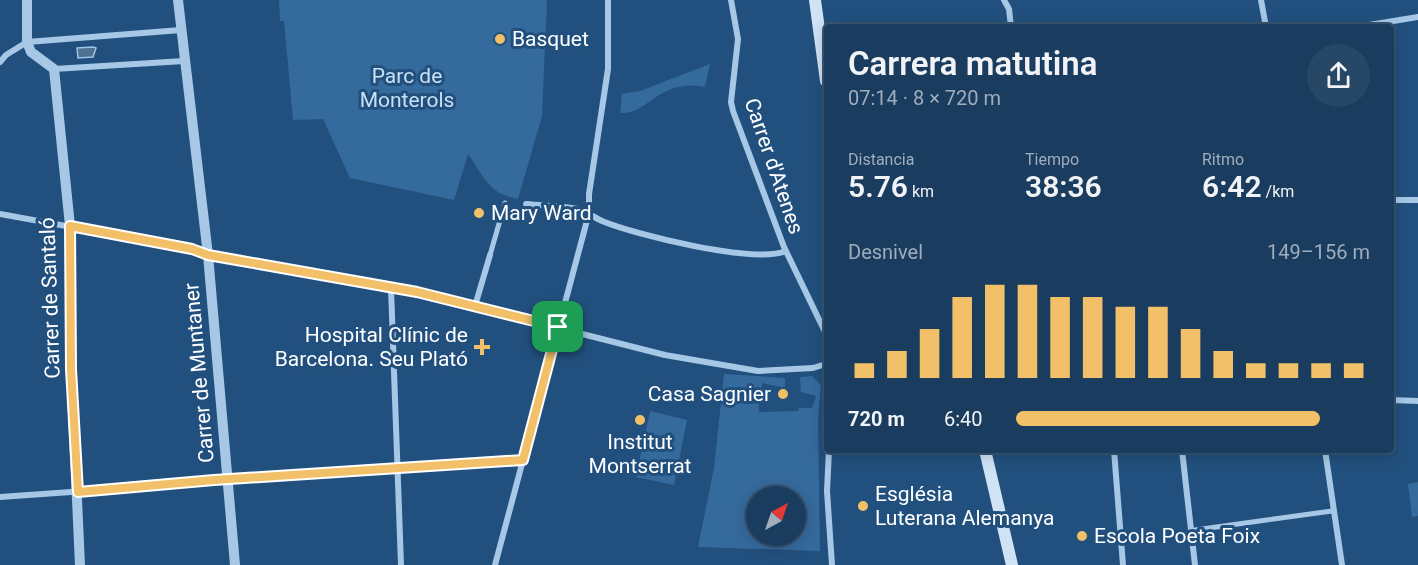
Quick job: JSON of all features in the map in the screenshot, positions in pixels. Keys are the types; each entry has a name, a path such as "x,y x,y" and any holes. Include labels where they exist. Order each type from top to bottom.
{"main road":[{"path":"815,0 824,66"},
{"path":"986,453 1012,565"}],"street":[{"path":"27,0 27,42 31,52 54,69 184,61"},
{"name":"Carrer de Muntaner","path":"178,0 208,255 235,565"},
{"path":"495,565 589,213 589,194 608,69 608,0"},
{"name":"Carrer d'Atenes","path":"731,0 738,39 731,102 786,251 824,330"},
{"path":"1004,0 1009,9 1011,24"},
{"path":"1261,0 1265,24"},
{"path":"1375,24 1418,17"},
{"path":"0,62 6,55 27,42 181,30"},
{"name":"Carrer de Santaló","path":"54,69 70,226 71,369 80,565"},
{"path":"1394,200 1418,200"},
{"path":"475,306 505,203"},
{"path":"526,204 576,209 601,220 698,246 754,253 775,254 786,251"},
{"path":"0,214 391,288 475,306 665,355 758,371 813,368 824,365"},
{"path":"391,288 401,565"},
{"path":"1394,400 1418,401"},
{"path":"829,453 827,500 832,565"},
{"path":"1114,453 1123,565"},
{"path":"1182,453 1195,565"},
{"path":"1325,453 1342,565"},
{"path":"0,497 214,480 228,481 523,460"},
{"path":"1195,530 1332,511"}],"green space":[{"name":"Parc de Monterols","path":"279,0 547,0 542,116 518,199 508,197 493,188 468,154 454,200 350,178 323,119 293,120 284,21 280,21"},
{"path":"710,64 705,87 676,88 665,92 639,109 620,113 622,94 640,91"},
{"path":"724,374 785,378 785,388 762,383 762,388 758,389 759,412 798,411 799,408 812,408 816,396 801,392 800,377 812,376 821,385 818,418 820,551 698,547 714,468"},
{"path":"650,411 687,420 674,485 636,477"},
{"path":"1418,482 1418,516 1412,517 1408,484"}],"shaded area":[{"path":"77,48 96,48 93,57 78,58"}],"place":[{"name":"Basquet","path":"500,39"},
{"name":"Mary Ward","path":"479,213"},
{"name":"Hospital Clínic de Barcelona. Seu Plató","path":"482,347"},
{"name":"Casa Sagnier","path":"783,394"},
{"name":"Institut Montserrat","path":"640,420"},
{"name":"Església Luterana Alemanya","path":"863,506"},
{"name":"Escola Poeta Foix","path":"1082,536"}],"route":[{"path":"70,226 192,249 208,255 417,292 558,327 523,460 228,481 214,480 78,492 71,369 70,226"}]}
